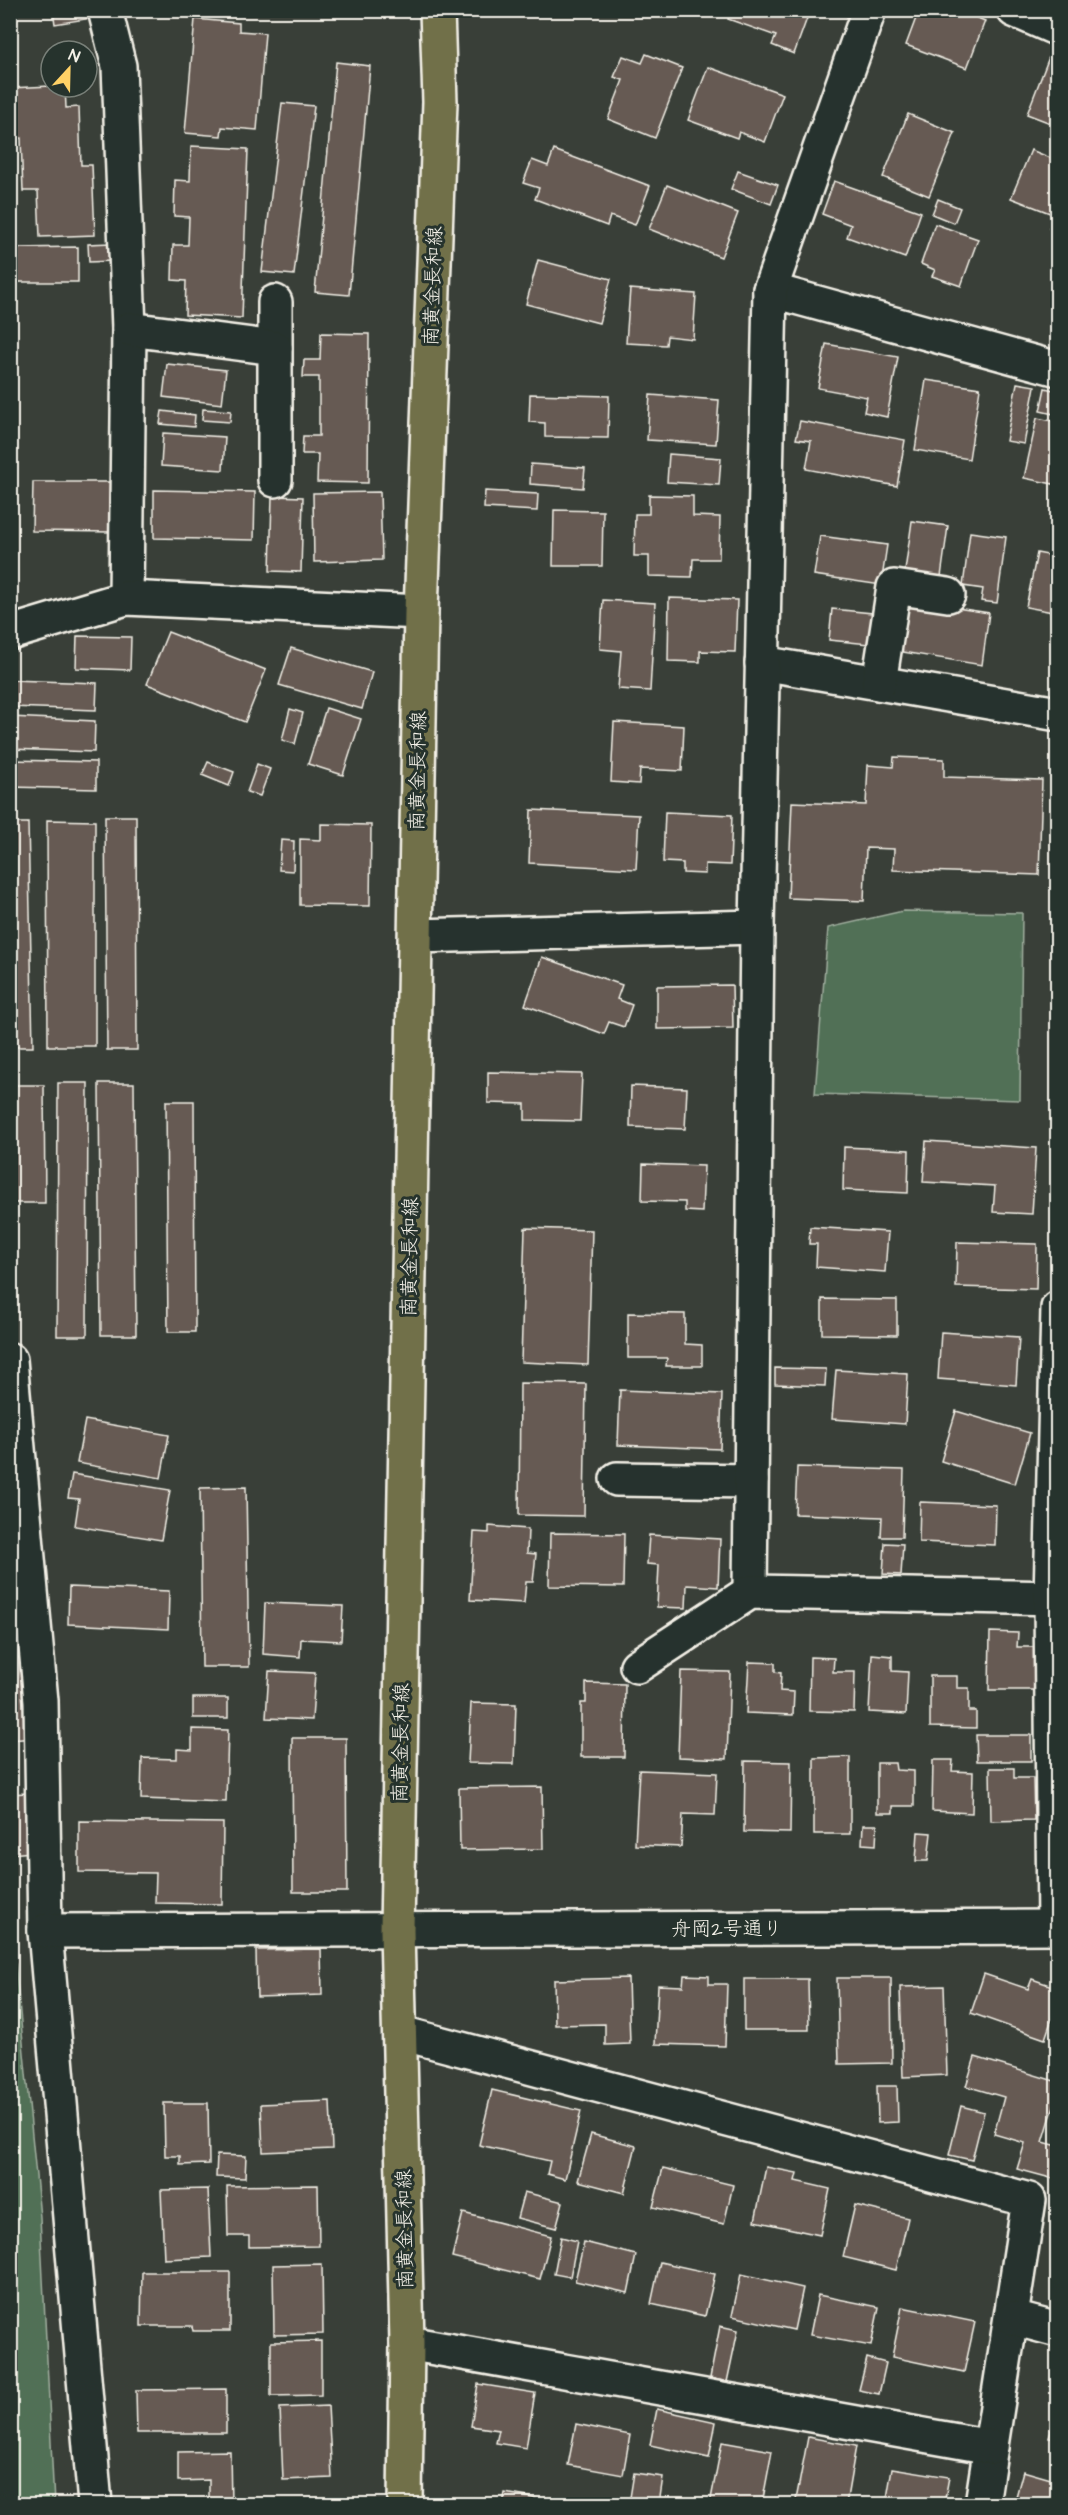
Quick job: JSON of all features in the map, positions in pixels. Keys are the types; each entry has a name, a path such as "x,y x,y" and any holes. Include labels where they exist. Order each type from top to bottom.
{"main road":[{"name":"南黄金長和線","path":"405,2505 407,2343 397,1930 421,612 440,102 437,10"}],"street":[{"path":"105,10 119,66 129,330 126,598"},
{"path":"750,1592 757,927 770,290 869,10"},
{"path":"1014,10 1058,29"},
{"path":"770,290 1058,369"},
{"path":"275,302 275,480"},
{"path":"129,330 275,348"},
{"path":"879,683 894,587 948,595"},
{"path":"10,633 126,598 421,612"},
{"path":"762,663 1058,714"},
{"path":"416,936 757,927"},
{"path":"1056,1927 1054,1598 1058,1308"},
{"path":"10,1360 41,1701 45,1931 96,2505"},
{"path":"617,1479 751,1481"},
{"path":"637,1666 750,1592 1054,1598"},
{"name":"舟岡2号通り","path":"45,1931 1056,1927"},
{"path":"401,2033 1029,2200 1013,2318 982,2505"},
{"path":"1013,2318 1058,2330"},
{"path":"407,2343 991,2447"}],"green space":[{"path":"903,911 1022,913 1020,1100 815,1094 828,928"},
{"path":"11,1920 40,2217 54,2504 11,2504"}],"building":[{"path":"53,10 90,10 92,18 55,24"},
{"path":"731,10 810,10 794,54 772,45 776,36 728,19"},
{"path":"919,10 958,10 985,21 967,68 906,45"},
{"path":"195,19 239,23 239,31 265,33 257,130 222,127 221,136 185,133"},
{"path":"1051,52 1058,54 1058,126 1027,114"},
{"path":"646,54 682,68 655,138 608,119 623,80 614,77 623,56 642,63"},
{"path":"336,62 370,66 349,295 315,292"},
{"path":"708,67 783,94 765,142 739,132 737,138 688,120"},
{"path":"39,87 39,99 66,99 66,108 79,107 81,165 92,165 95,235 40,237 38,191 23,191 21,138 10,139 10,88"},
{"path":"282,103 314,106 294,275 262,272"},
{"path":"908,114 955,133 929,196 883,177"},
{"path":"191,146 248,149 242,318 185,315 186,281 172,280 173,245 188,245 189,217 174,216 175,180 190,181"},
{"path":"554,150 650,186 635,225 610,216 607,226 535,199 539,188 523,183 532,160 548,166"},
{"path":"1031,150 1058,161 1058,231 1049,228 1055,215 1011,198"},
{"path":"738,171 778,185 771,204 731,189"},
{"path":"834,181 921,212 905,258 847,237 851,225 822,214"},
{"path":"667,185 738,213 721,257 649,229"},
{"path":"938,199 960,208 954,223 932,214"},
{"path":"935,224 978,239 961,286 932,276 935,270 921,264"},
{"path":"111,243 112,261 89,262 88,244"},
{"path":"78,247 78,282 17,282 17,248"},
{"path":"538,260 611,279 599,323 526,304"},
{"path":"630,289 696,294 693,339 667,336 666,345 626,343"},
{"path":"321,333 369,334 368,483 317,482 318,454 302,454 303,436 319,436 319,377 303,377 304,360 320,360"},
{"path":"826,344 898,357 887,417 864,412 867,397 818,388"},
{"path":"167,364 226,370 222,404 163,397"},
{"path":"926,380 980,388 969,459 915,450"},
{"path":"1017,383 1035,386 1024,444 1006,441"},
{"path":"1045,388 1058,391 1058,415 1040,411"},
{"path":"530,394 609,396 608,438 545,437 545,423 529,422"},
{"path":"650,395 719,400 716,444 647,440"},
{"path":"203,409 231,411 230,422 202,420"},
{"path":"162,411 195,415 194,427 160,424"},
{"path":"1037,418 1058,422 1058,485 1024,478"},
{"path":"800,421 905,440 897,486 806,469 811,441 796,439"},
{"path":"163,433 225,437 223,470 161,466"},
{"path":"669,454 721,458 719,485 667,482"},
{"path":"531,464 585,468 583,488 530,484"},
{"path":"33,482 114,482 113,532 32,531"},
{"path":"154,490 255,492 254,540 154,538"},
{"path":"485,491 538,494 537,511 484,508"},
{"path":"380,492 382,560 314,562 313,493"},
{"path":"649,495 693,496 693,516 720,517 719,559 693,559 692,577 649,576 649,556 634,556 635,514 649,514"},
{"path":"272,496 303,497 301,572 270,571"},
{"path":"554,510 603,511 602,566 553,566"},
{"path":"912,521 948,526 940,584 922,581 923,574 905,571"},
{"path":"970,532 1006,537 997,603 981,601 983,589 963,586"},
{"path":"820,536 887,545 881,585 814,575"},
{"path":"1037,553 1058,557 1058,613 1026,607"},
{"path":"669,598 737,600 735,652 700,651 700,662 668,661"},
{"path":"603,600 655,603 650,691 618,689 621,651 600,649"},
{"path":"904,600 989,613 982,665 896,651"},
{"path":"832,609 872,613 869,644 829,640"},
{"path":"168,632 266,670 245,722 147,684"},
{"path":"77,636 131,637 130,670 76,668"},
{"path":"291,648 372,672 362,709 279,685"},
{"path":"10,680 97,683 96,710 10,707"},
{"path":"326,708 361,719 343,775 308,764"},
{"path":"290,709 303,713 295,744 282,740"},
{"path":"10,717 95,721 94,752 10,749"},
{"path":"614,722 684,726 682,771 640,769 639,784 611,782"},
{"path":"894,757 944,759 944,777 1042,780 1039,875 893,870 894,849 866,848 864,901 788,898 792,802 866,805 868,765 893,767"},
{"path":"10,760 96,762 96,789 10,787"},
{"path":"208,762 234,772 229,786 202,775"},
{"path":"257,764 270,769 260,796 247,792"},
{"path":"531,810 639,815 636,869 529,863"},
{"path":"665,812 732,815 730,865 705,864 705,874 683,873 683,863 663,862"},
{"path":"105,816 136,816 137,1050 107,1050"},
{"path":"47,820 95,821 95,1046 48,1046"},
{"path":"10,823 28,823 33,1047 10,1047"},
{"path":"321,824 371,825 370,906 300,905 300,839 321,840"},
{"path":"281,840 294,841 293,871 279,870"},
{"path":"542,957 622,985 617,999 632,1005 624,1027 609,1022 604,1034 525,1005"},
{"path":"732,985 733,1028 657,1029 657,986"},
{"path":"488,1072 582,1074 580,1121 525,1120 525,1104 488,1103"},
{"path":"58,1083 88,1083 87,1336 57,1336"},
{"path":"99,1083 134,1083 136,1335 101,1335"},
{"path":"10,1085 44,1085 45,1203 10,1203"},
{"path":"631,1086 687,1088 685,1129 630,1127"},
{"path":"166,1101 194,1101 195,1332 168,1332"},
{"path":"926,1141 1036,1148 1032,1214 993,1212 995,1186 923,1182"},
{"path":"844,1147 909,1150 908,1193 843,1190"},
{"path":"643,1164 704,1166 702,1212 685,1211 685,1202 642,1201"},
{"path":"810,1227 888,1232 885,1272 816,1267 817,1244 809,1244"},
{"path":"525,1228 592,1230 588,1365 521,1362"},
{"path":"957,1242 1037,1244 1036,1289 956,1287"},
{"path":"822,1299 897,1300 897,1335 822,1334"},
{"path":"628,1313 685,1314 685,1344 702,1345 702,1366 666,1366 667,1358 628,1358"},
{"path":"941,1332 1019,1337 1016,1385 938,1379"},
{"path":"775,1368 826,1369 825,1386 775,1384"},
{"path":"836,1370 908,1374 905,1424 832,1419"},
{"path":"520,1383 586,1384 584,1516 519,1515"},
{"path":"620,1390 722,1394 720,1449 618,1445"},
{"path":"956,1411 1030,1433 1015,1484 941,1461"},
{"path":"85,1420 169,1435 161,1478 77,1463"},
{"path":"797,1467 904,1470 902,1537 881,1537 882,1517 795,1514"},
{"path":"72,1474 170,1490 161,1540 75,1526 79,1499 68,1498"},
{"path":"246,1487 249,1667 202,1667 200,1488"},
{"path":"920,1502 996,1505 995,1545 919,1542"},
{"path":"489,1526 528,1529 527,1553 536,1554 533,1582 526,1582 524,1603 470,1600 474,1532 489,1533"},
{"path":"550,1533 624,1534 623,1587 549,1586"},
{"path":"649,1535 720,1539 718,1587 687,1585 686,1608 657,1607 659,1565 647,1564"},
{"path":"885,1543 903,1544 901,1575 883,1574"},
{"path":"10,1562 17,1633 10,1634"},
{"path":"69,1587 169,1591 168,1629 68,1624"},
{"path":"265,1603 343,1606 341,1641 301,1639 300,1657 263,1654"},
{"path":"990,1632 1018,1633 1017,1647 1034,1647 1034,1690 989,1690"},
{"path":"872,1654 892,1656 892,1671 908,1672 906,1714 869,1712"},
{"path":"28,1657 34,1738 10,1740 10,1658"},
{"path":"810,1657 834,1658 833,1672 855,1672 854,1712 809,1711"},
{"path":"749,1662 775,1663 775,1672 781,1673 780,1691 794,1692 793,1715 746,1713"},
{"path":"269,1671 315,1673 312,1720 266,1718"},
{"path":"681,1671 730,1672 727,1759 678,1757"},
{"path":"930,1676 957,1676 957,1688 969,1688 969,1711 976,1711 976,1728 930,1727"},
{"path":"586,1683 625,1684 624,1757 581,1757 581,1703 586,1703"},
{"path":"193,1698 228,1698 228,1718 193,1718"},
{"path":"471,1703 516,1704 514,1764 468,1763"},
{"path":"192,1729 228,1730 226,1802 141,1799 142,1758 177,1759 177,1749 192,1750"},
{"path":"976,1735 1031,1735 1031,1761 977,1761"},
{"path":"292,1738 346,1738 347,1892 293,1892"},
{"path":"850,1757 850,1834 814,1834 814,1758"},
{"path":"933,1760 953,1760 952,1771 973,1772 972,1813 932,1811"},
{"path":"745,1761 791,1762 790,1833 744,1832"},
{"path":"877,1763 895,1763 896,1770 914,1771 914,1806 893,1806 893,1813 877,1813"},
{"path":"990,1768 1014,1768 1014,1778 1033,1778 1034,1820 991,1821"},
{"path":"639,1770 717,1773 715,1815 683,1814 681,1847 635,1845"},
{"path":"542,1787 543,1849 460,1850 459,1788"},
{"path":"27,1793 32,1852 10,1854 10,1794"},
{"path":"79,1821 223,1823 222,1904 155,1903 156,1873 79,1872"},
{"path":"863,1825 877,1825 876,1845 862,1844"},
{"path":"918,1832 931,1833 928,1861 916,1861"},
{"path":"321,1949 322,1995 257,1997 256,1950"},
{"path":"984,1974 1028,1989 1032,1979 1058,1988 1058,2001 1045,2039 971,2013"},
{"path":"684,1975 709,1976 709,1984 727,1984 725,2046 655,2044 658,1985 683,1986"},
{"path":"628,1978 630,2044 605,2045 605,2024 555,2025 554,1980"},
{"path":"837,1978 891,1978 892,2063 839,2064"},
{"path":"744,1979 808,1979 809,2030 744,2030"},
{"path":"944,1986 947,2075 903,2077 900,1987"},
{"path":"975,2057 1058,2082 1058,2093 1043,2142 1058,2146 1058,2180 1017,2169 1025,2143 994,2134 1004,2097 966,2086"},
{"path":"877,2086 897,2086 898,2122 878,2123"},
{"path":"492,2090 581,2111 565,2179 547,2174 550,2161 479,2145"},
{"path":"330,2101 332,2149 263,2152 261,2104"},
{"path":"164,2103 208,2103 209,2164 180,2165 180,2156 165,2156"},
{"path":"961,2106 984,2112 972,2160 949,2155"},
{"path":"591,2134 636,2146 624,2193 578,2181"},
{"path":"217,2155 246,2156 245,2178 216,2177"},
{"path":"766,2167 797,2173 795,2181 830,2189 820,2235 755,2221"},
{"path":"663,2168 733,2185 724,2224 653,2207"},
{"path":"318,2185 319,2246 249,2247 249,2236 228,2236 227,2186"},
{"path":"208,2189 211,2257 164,2259 161,2190"},
{"path":"524,2192 563,2202 556,2228 517,2218"},
{"path":"855,2205 908,2218 896,2270 843,2257"},
{"path":"463,2213 551,2236 540,2279 452,2257"},
{"path":"561,2237 577,2241 570,2277 554,2274"},
{"path":"584,2242 636,2255 628,2293 575,2281"},
{"path":"660,2262 715,2274 705,2316 651,2304"},
{"path":"322,2264 323,2334 274,2335 273,2265"},
{"path":"142,2272 230,2272 230,2331 193,2331 192,2326 141,2326"},
{"path":"741,2274 803,2288 794,2330 732,2316"},
{"path":"818,2295 879,2307 871,2346 810,2335"},
{"path":"902,2307 975,2322 964,2372 892,2357"},
{"path":"720,2326 738,2330 727,2382 710,2378"},
{"path":"321,2341 321,2395 271,2396 271,2342"},
{"path":"867,2358 886,2363 879,2394 859,2390"},
{"path":"478,2384 535,2393 526,2448 496,2443 499,2430 471,2426"},
{"path":"226,2389 226,2433 137,2433 136,2390"},
{"path":"328,2406 332,2478 283,2480 280,2408"},
{"path":"1058,2407 1058,2439 1049,2437"},
{"path":"657,2409 716,2422 709,2458 650,2445"},
{"path":"576,2424 630,2435 623,2475 568,2465"},
{"path":"808,2437 856,2446 846,2504 813,2504 796,2500"},
{"path":"722,2442 772,2451 762,2504 710,2504"},
{"path":"230,2451 231,2504 209,2504 209,2480 178,2481 178,2452"},
{"path":"892,2468 949,2477 944,2504 886,2504"},
{"path":"1023,2471 1058,2481 1058,2504 1014,2504"},
{"path":"634,2473 663,2477 659,2504 629,2504"},
{"path":"505,2493 544,2500 544,2504 503,2504"}]}
